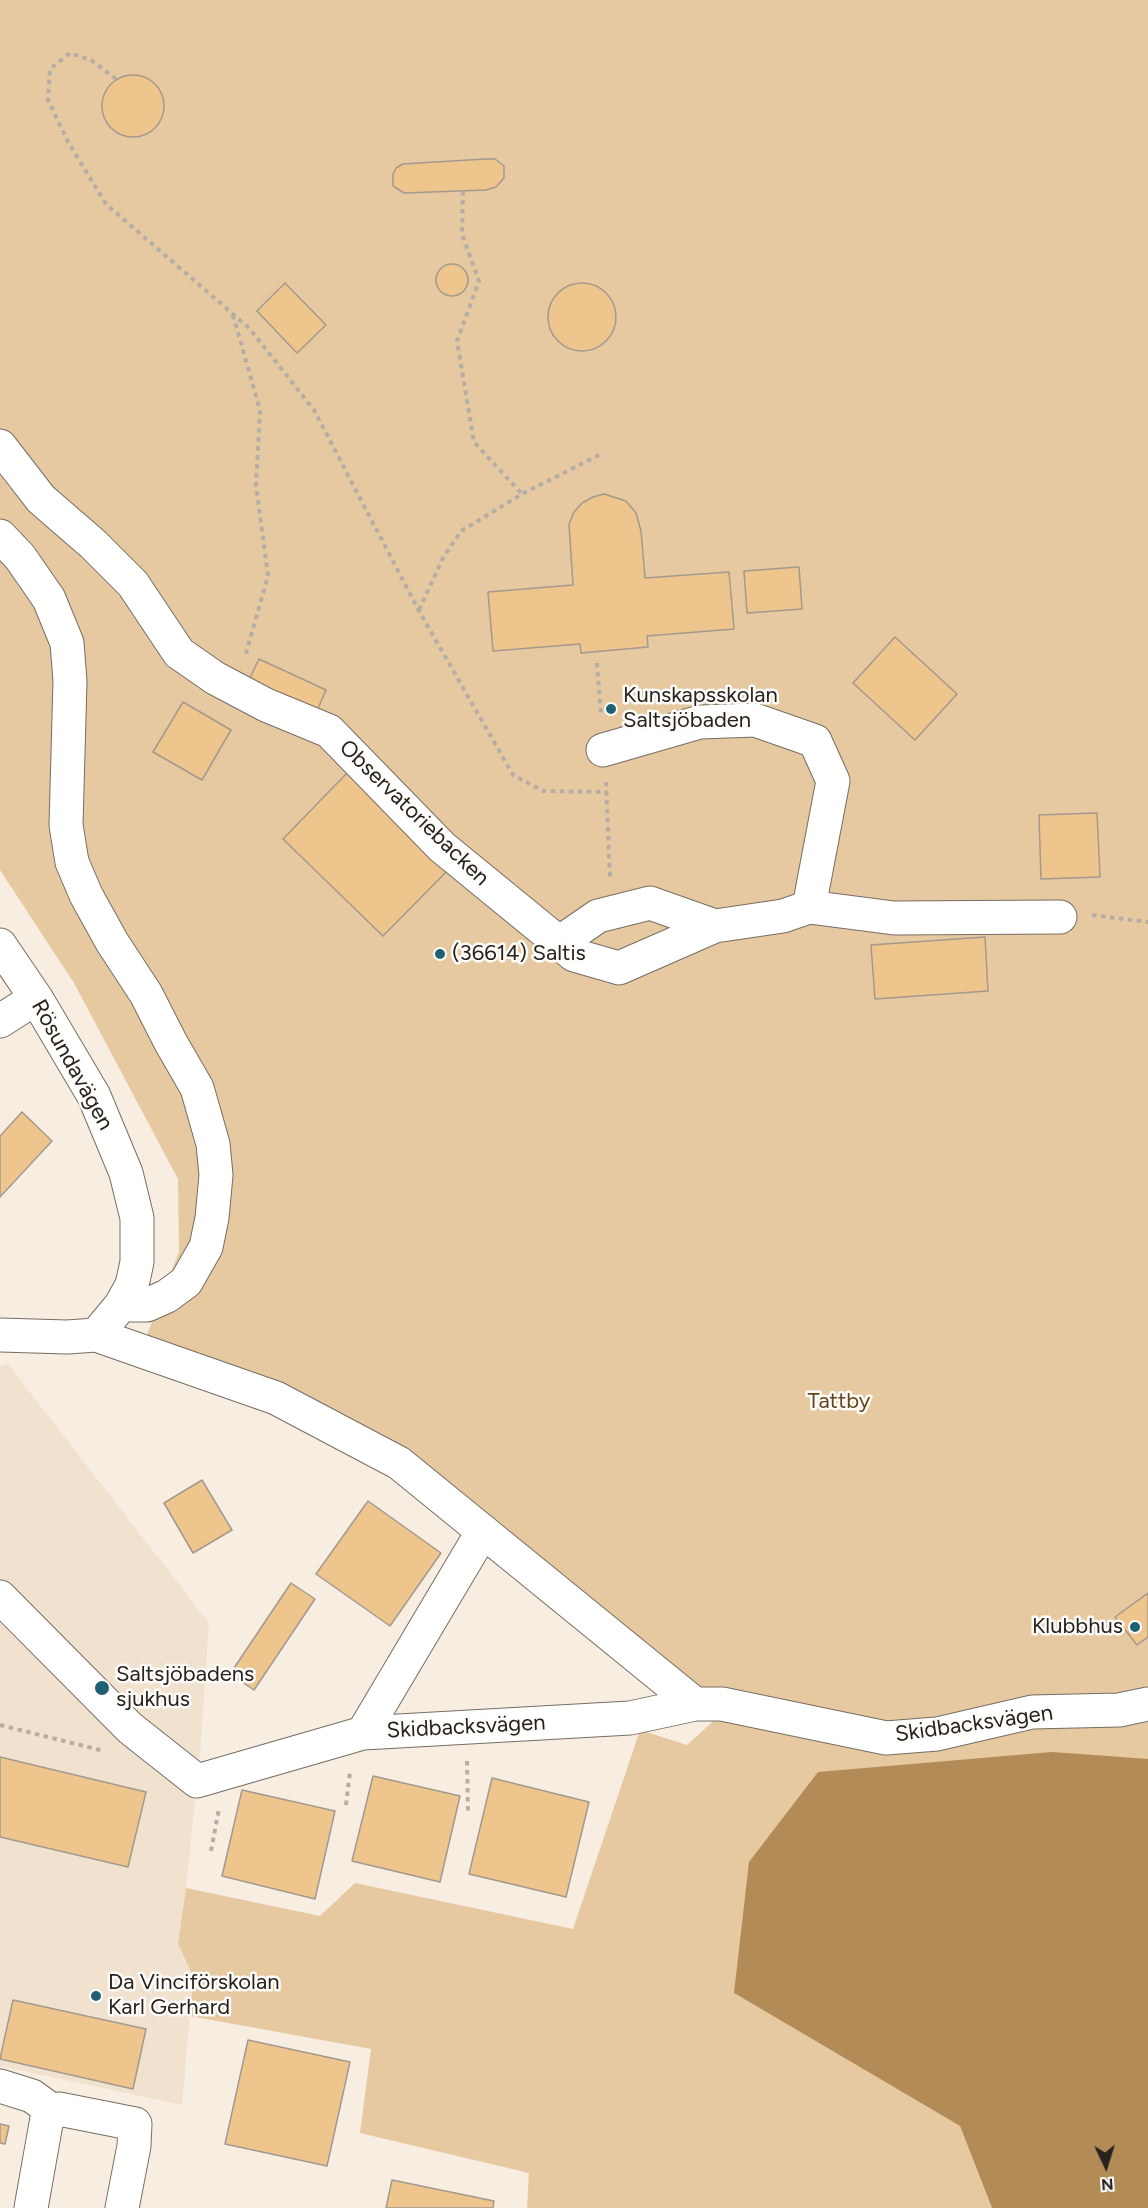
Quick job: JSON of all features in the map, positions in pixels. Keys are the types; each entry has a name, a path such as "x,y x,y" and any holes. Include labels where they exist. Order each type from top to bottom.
{"street":[{"name":"Observatoriebacken","path":"0,446 41,499 93,544 133,584 179,653 215,678 266,705 329,731 442,847 574,955 619,968 715,926 783,916 808,907"},
{"path":"0,536 20,557 49,599 67,643 70,681 66,825 72,862 86,895 112,942 146,994 197,1088 213,1144 216,1175 212,1218 206,1246 186,1282 167,1296 147,1305 121,1305"},
{"path":"603,750 700,722 755,720 815,741 832,781 808,907 894,918 1060,917"},
{"path":"559,943 598,916 650,903 715,926"},
{"name":"Rösundavägen","path":"0,945 36,998 94,1096 126,1173 137,1218 137,1262 132,1285 121,1305 96,1335"},
{"path":"0,1021 36,998"},
{"path":"0,1335 67,1337 96,1335 276,1398 399,1463 695,1704"},
{"name":"Skidbacksvägen","path":"363,1734 483,1531"},
{"path":"0,1597 130,1728 197,1781 363,1734"},
{"name":"Skidbacksvägen","path":"363,1734 630,1718 695,1704 722,1704 886,1738 937,1734 1032,1712 1119,1710 1148,1704"},
{"path":"0,2086 32,2096 54,2112"},
{"path":"31,2208 47,2118 58,2109 135,2124 134,2146 123,2208"}],"path":[{"path":"116,79 91,60 70,53 50,69 48,100 68,142 106,204 249,328 314,410 419,611 513,775 543,791 607,792"},
{"path":"463,191 462,234 479,281 457,341 474,442 522,494"},
{"path":"233,314 260,410 256,485 267,576 236,689"},
{"path":"419,611 443,558 461,531 522,494 603,453"},
{"path":"597,663 600,708"},
{"path":"608,807 612,913"},
{"path":"1098,914 1148,922"},
{"path":"0,1725 111,1753"},
{"path":"466,1727 468,1812"}],"shaded area":[{"name":"Saltsjöbadens sjukhus","path":"8,1364 209,1623 200,1753 178,1944 193,1976 182,2105 0,2066 0,1366"},
{"path":"1052,1752 1148,1759 1148,2208 992,2208 960,2126 734,1993 749,1862 818,1772"}],"green space":[{"name":"Tattby","path":"0,0 1148,0 1148,2018 734,1993 960,2126 992,2208 527,2208 529,2173 360,2133 371,2049 190,2016 193,1976 178,1944 186,1888 320,1916 355,1883 573,1929 640,1730 687,1745 728,1708 478,1513 145,1340 179,1252 178,1179 74,983 0,870"}],"building":[{"path":"127,75 139,75 155,84 162,94 164,106 162,118 155,128 139,137 127,137 116,132 107,123 102,112 102,100 107,89 116,80"},
{"path":"495,159 504,166 504,178 496,187 486,190 404,193 393,186 393,174 396,168 403,164"},
{"path":"452,264 464,268 468,280 464,292 452,296 440,292 436,280 440,268"},
{"path":"285,283 326,325 297,353 257,311"},
{"path":"575,283 589,283 601,288 611,298 616,317 611,336 601,346 589,351 575,351 563,346 553,336 548,324 548,310 553,298 563,288"},
{"path":"604,494 626,501 636,513 641,531 645,578 729,572 734,629 647,636 648,647 581,653 580,644 493,651 488,592 573,585 569,524 574,512 582,503"},
{"path":"799,567 802,609 747,613 744,571"},
{"path":"895,637 957,694 915,740 853,683"},
{"path":"259,659 326,690 316,713 248,682"},
{"path":"183,702 231,730 202,780 153,752"},
{"path":"350,770 450,868 383,936 283,839"},
{"path":"1097,813 1100,877 1041,879 1039,815"},
{"path":"985,937 988,991 875,999 871,945"},
{"path":"22,1112 52,1141 0,1197 0,1136"},
{"path":"202,1480 232,1530 193,1553 164,1503"},
{"path":"368,1501 441,1553 390,1626 316,1574"},
{"path":"291,1583 315,1599 254,1690 230,1674"},
{"name":"Klubbhus","path":"1148,1593 1148,1637 1137,1645 1115,1617"},
{"path":"0,1757 146,1792 128,1867 0,1837"},
{"path":"373,1776 460,1796 440,1882 352,1861"},
{"path":"492,1778 589,1802 566,1897 469,1874"},
{"path":"242,1790 335,1811 315,1899 222,1876"},
{"path":"13,2000 146,2029 133,2089 0,2059"},
{"path":"248,2040 350,2062 327,2166 225,2144"},
{"path":"0,2124 9,2126 5,2144 0,2143"},
{"path":"392,2180 494,2201 493,2208 386,2208"}],"place":[{"name":"Kunskapsskolan Saltsjöbaden","path":"611,709"},
{"name":"(36614) Saltis","path":"440,954"},
{"name":"Klubbhus","path":"1135,1627"},
{"name":"Saltsjöbadens sjukhus","path":"102,1688"},
{"name":"Da Vinciförskolan Karl Gerhard","path":"96,1996"}]}
